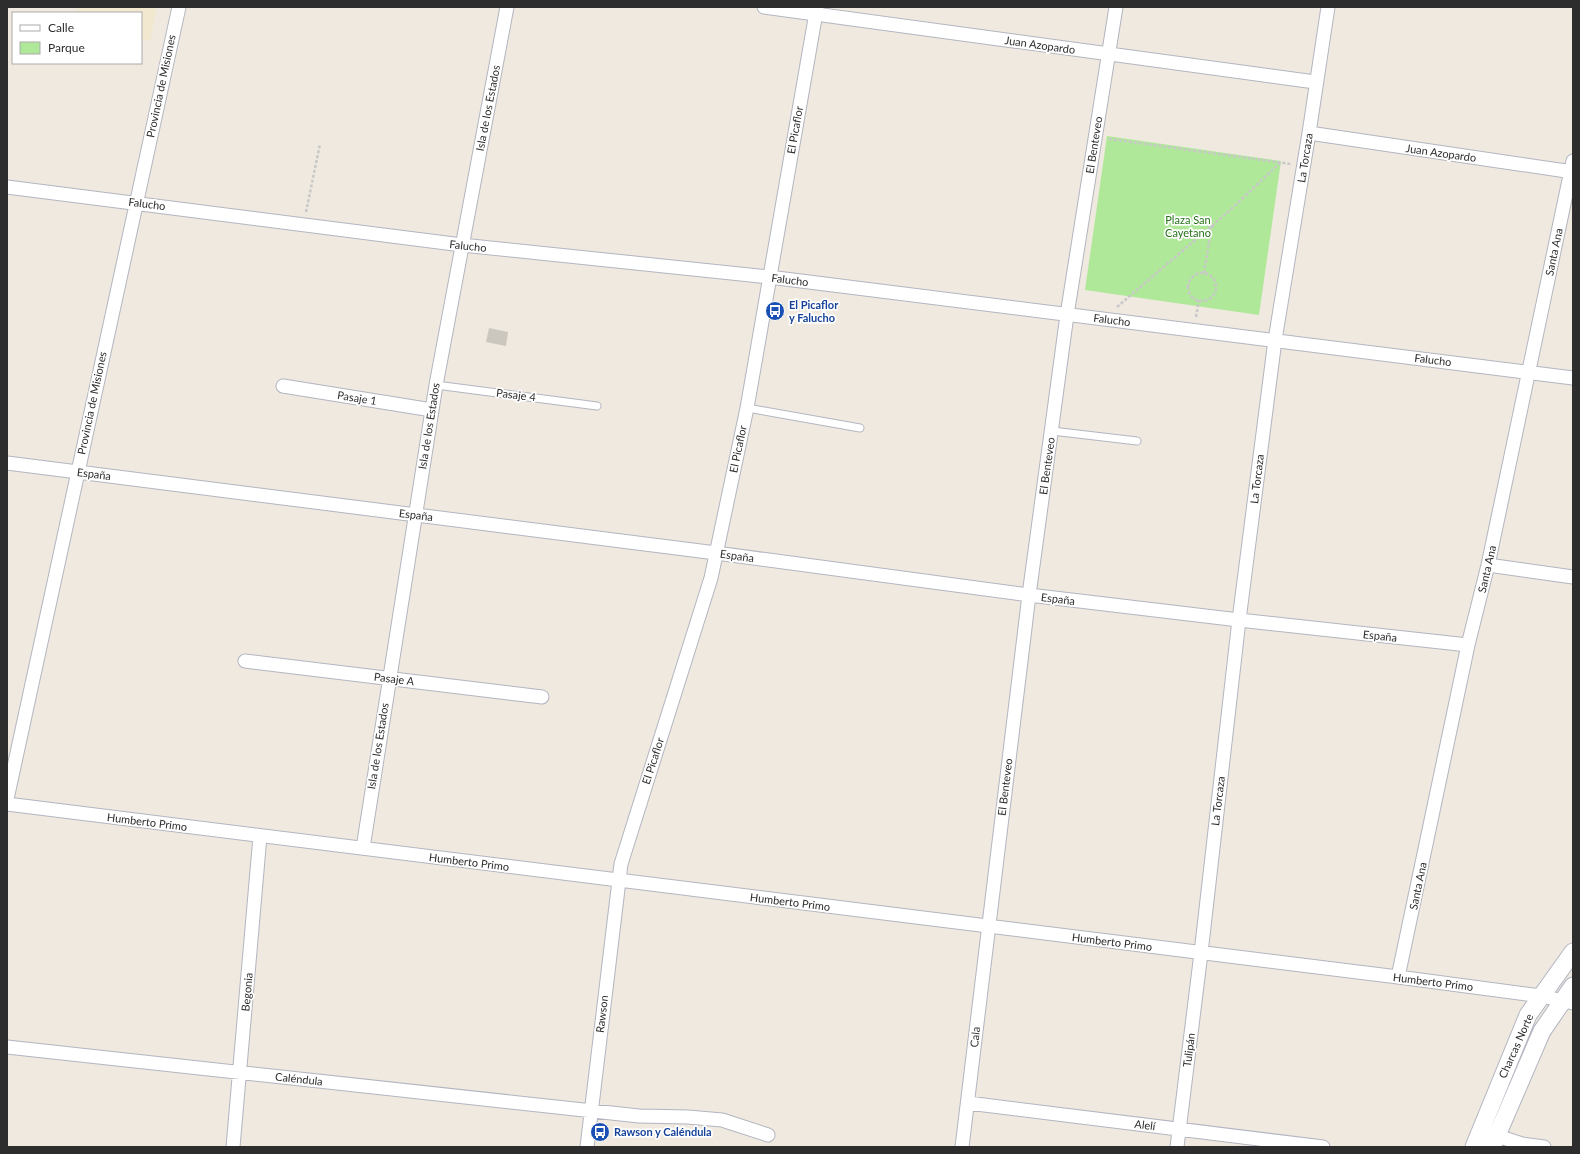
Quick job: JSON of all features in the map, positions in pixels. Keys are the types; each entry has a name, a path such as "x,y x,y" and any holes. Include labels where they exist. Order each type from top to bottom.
{"street":[{"name":"Provincia de Misiones","path":"7,799 179,7"},
{"name":"Isla de los Estados","path":"363,848 414,515 436,385 507,7"},
{"name":"Juan Azopardo","path":"764,7 816,10 1108,54 1315,82"},
{"name":"El Benteveo","path":"988,926 1029,595 1067,315 1116,7"},
{"name":"La Torcaza","path":"1201,953 1239,620 1275,340 1304,166 1315,82 1328,7"},
{"name":"El Picaflor","path":"618,881 624,850 711,578 747,408 766,307 769,277 816,10"},
{"name":"Juan Azopardo","path":"1309,133 1572,168"},
{"name":"Santa Ana","path":"1398,977 1468,645 1488,565 1572,168"},
{"name":"Falucho","path":"7,187 462,245 769,277 1573,378"},
{"name":"Pasaje 1","path":"283,386 432,410"},
{"name":"España","path":"7,464 1029,595 1468,645"},
{"path":"1488,565 1573,577"},
{"name":"Pasaje A","path":"246,661 542,697"},
{"name":"Humberto Primo","path":"7,804 1398,977 1541,996 1568,1002"},
{"name":"Begonia","path":"233,1147 260,836"},
{"name":"Rawson","path":"587,1147 618,881"},
{"name":"Cala","path":"962,1147 988,926"},
{"name":"Charcas Norte","path":"1474,1147 1523,1025 1541,996 1573,952"},
{"name":"Tulipán","path":"1177,1147 1201,953"},
{"name":"Charcas Norte","path":"1494,1142 1542,1031 1568,1002 1573,986"},
{"name":"Caléndula","path":"7,1047 639,1116 688,1117 722,1120 768,1135"},
{"name":"Alelí","path":"968,1104 1323,1147"},
{"path":"1481,1130 1494,1142 1544,1147"}],"lane":[{"name":"Pasaje 4","path":"436,385 597,406"},
{"path":"747,408 860,428"},
{"path":"1052,431 1137,441"}],"path":[{"path":"1095,137 1304,166"},
{"path":"304,225 320,144"},
{"path":"1103,319 1212,225 1280,163"},
{"path":"1204,273 1212,225"},
{"path":"1204,273 1214,279 1216,287 1213,296 1202,301 1190,294 1188,284 1193,276 1204,273"}],"shaded area":[{"path":"78,7 157,7 150,41 142,39 142,12 76,12"}],"green space":[{"name":"Plaza San Cayetano","path":"1107,136 1281,161 1259,315 1085,290"}],"building":[{"path":"489,328 508,332 506,346 486,342"}],"place":[{"name":"El Picaflor y Falucho","path":"775,311"},
{"name":"Rawson y Caléndula","path":"600,1132"}]}
